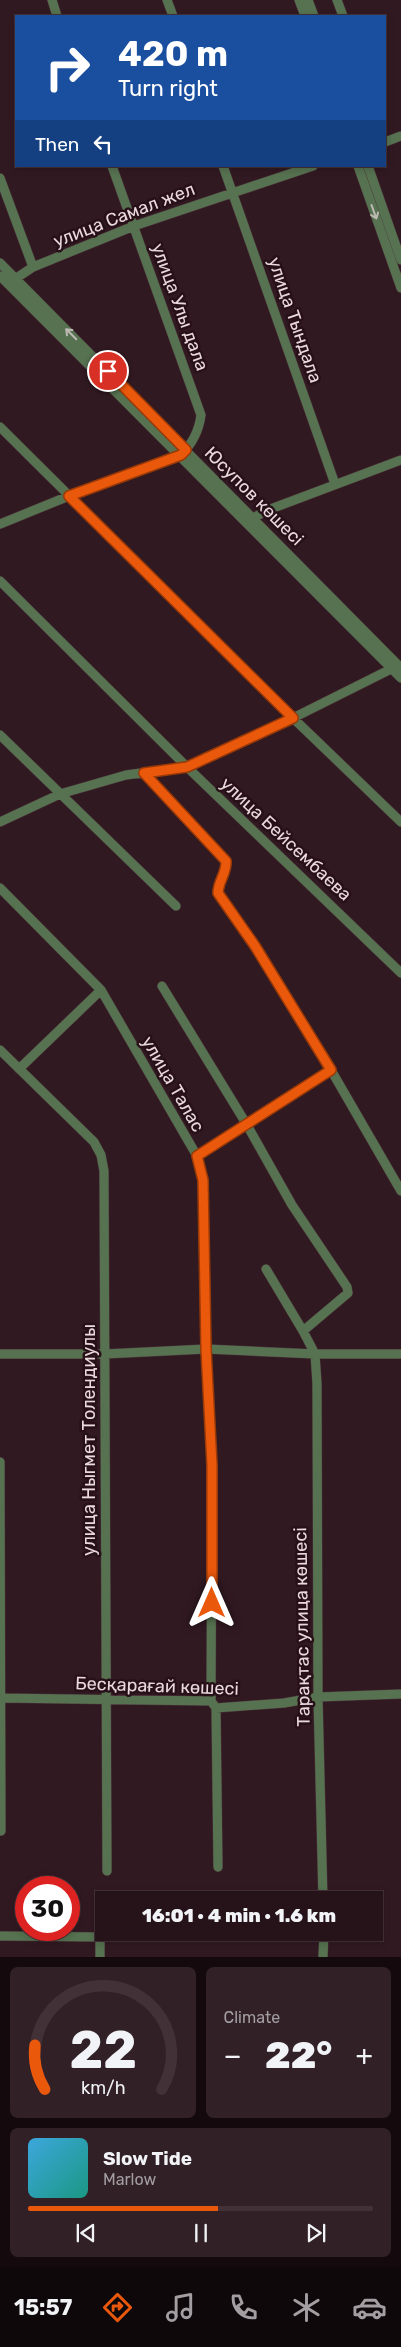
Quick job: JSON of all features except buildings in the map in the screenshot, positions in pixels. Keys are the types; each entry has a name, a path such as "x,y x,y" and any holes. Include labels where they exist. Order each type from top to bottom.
{"street":[{"path":"52,0 58,15"},
{"path":"167,0 173,15"},
{"path":"299,0 305,15"},
{"path":"308,0 314,15"},
{"path":"337,0 343,15"},
{"path":"387,141 401,136"},
{"name":"улица Улы дала","path":"112,167 201,415 200,427 183,452"},
{"name":"улица Тындала","path":"223,167 335,484"},
{"name":"улица Самал жел","path":"12,281 33,267 134,226 310,167"},
{"path":"358,167 401,288"},
{"path":"368,167 401,260"},
{"path":"0,178 33,267"},
{"name":"Юсупов көшесі","path":"0,262 12,281 397,667 401,678"},
{"name":"Юсупов көшесі","path":"0,276 12,281"},
{"path":"0,427 293,718 401,822"},
{"path":"0,524 183,452"},
{"path":"251,521 335,484 401,460"},
{"name":"улица Бейсембаева","path":"0,581 187,767 401,973"},
{"path":"0,822 60,794 126,775 187,767 397,667"},
{"path":"0,735 176,906"},
{"path":"144,773 226,861 227,868 218,887 218,893 255,946 331,1070 401,1191"},
{"name":"улица Талас","path":"0,888 100,990 197,1156 203,1180 206,1349 212,1465 213,1705 218,1868"},
{"path":"162,986 247,1124 292,1205 347,1287 348,1293 346,1298 303,1332"},
{"path":"19,1069 100,990"},
{"name":"улица Ныгмет Толендиулы","path":"0,1050 94,1142 101,1155 104,1171 108,1871"},
{"path":"197,1156 331,1070"},
{"path":"266,1269 315,1354"},
{"path":"0,1354 105,1354 206,1349 315,1354 401,1354"},
{"name":"Тарақтас улица көшесі","path":"315,1354 318,1697 323,1891"},
{"path":"0,1462 1,1831"},
{"name":"Бесқарағай көшесі","path":"1,1698 106,1699 213,1705 284,1704 318,1697 401,1694"},
{"path":"0,1936 100,1937 100,1957"},
{"path":"323,1957 324,1941"}],"route":[{"path":"108,371 186,450 181,455 69,496 293,718 187,767 144,773 226,861 227,868 218,887 218,893 255,946 331,1070 197,1156 203,1180 206,1349 212,1465 212,1603"}]}
